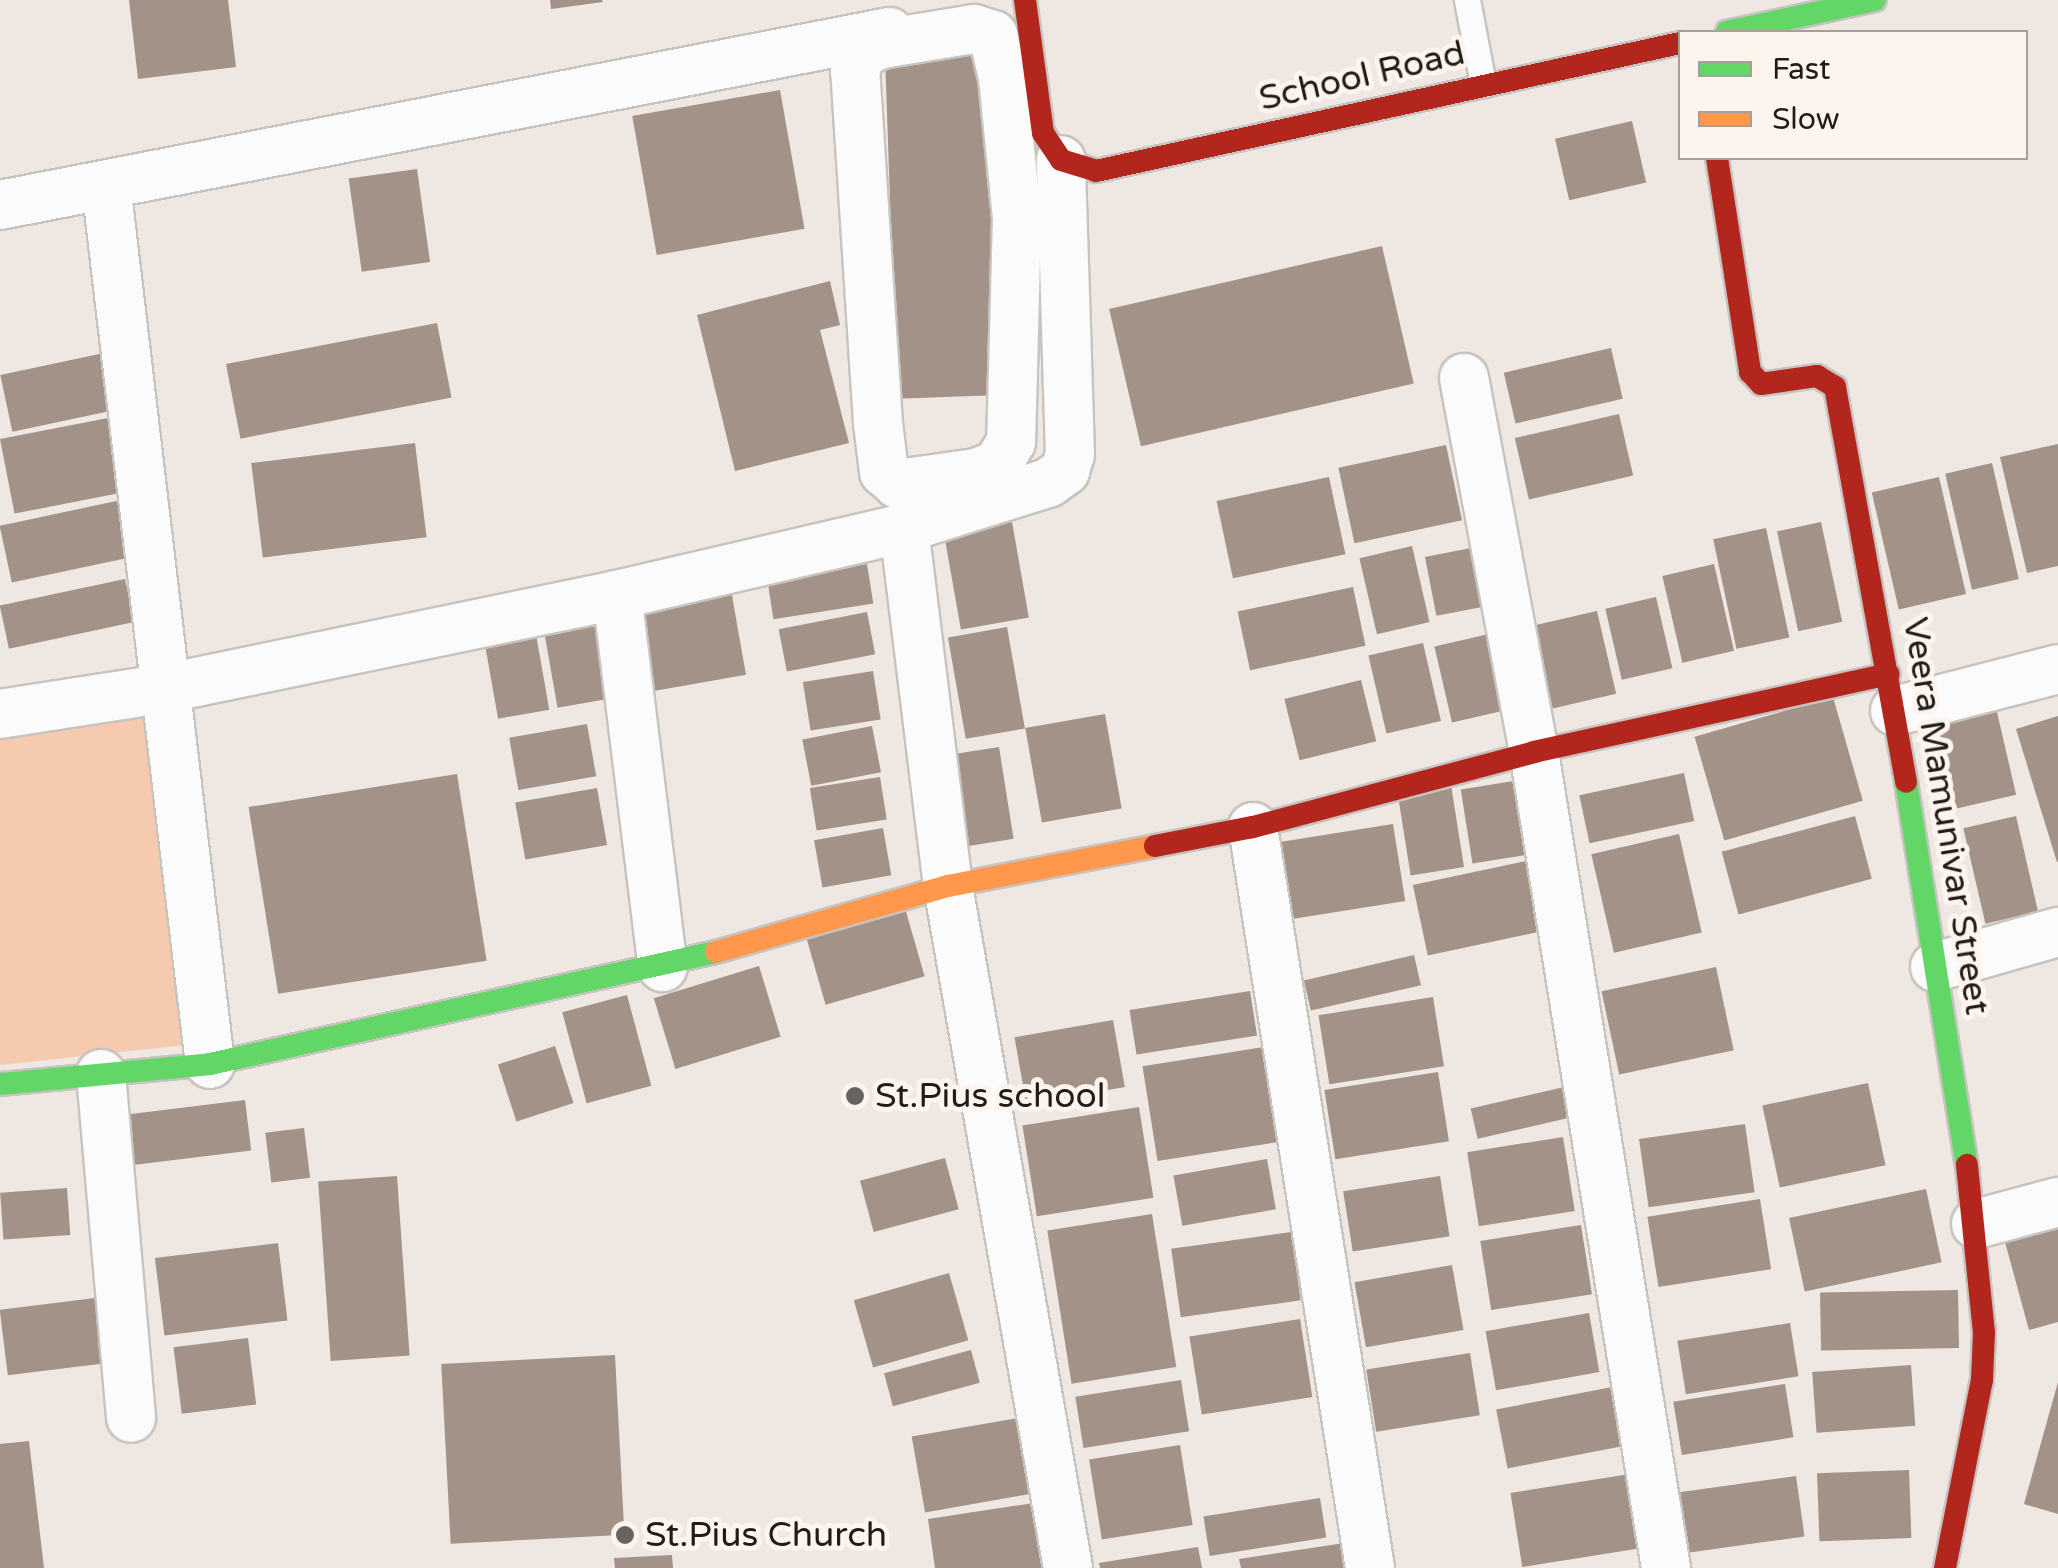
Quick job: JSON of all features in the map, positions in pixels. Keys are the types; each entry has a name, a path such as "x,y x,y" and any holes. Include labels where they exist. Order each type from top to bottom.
{"street":[{"path":"1737,30 1875,0"},
{"path":"0,205 1025,2 1042,133 1043,193 1065,471 1048,482 904,528 617,594 168,688 0,714"},
{"path":"974,29 993,35 1043,193 1012,442 997,465 976,473 898,484 884,472 878,423 856,72 861,53 882,44 974,29"},
{"name":"School Road","path":"1043,193 1096,171 1678,43"},
{"name":"Veera Mamunivar Street","path":"1717,160 1750,372 1761,384 1817,376 1835,387 1892,692 1976,1224 1982,1380 1945,1568"},
{"path":"106,184 210,1064"},
{"path":"1464,378 1534,752 1666,1568"},
{"path":"904,528 948,886 1068,1568"},
{"path":"617,594 663,966"},
{"path":"0,1084 210,1064 663,966 948,886 1253,827 1534,752 1892,692 2058,670"},
{"path":"1253,827 1370,1568"},
{"path":"1935,966 2058,932"},
{"path":"101,1074 130,1418"},
{"path":"1976,1224 2058,1202"}],"lane":[{"path":"1467,0 1483,84"}],"shaded area":[{"path":"145,713 186,1045 0,1065 0,736"}],"building":[{"path":"129,0 228,0 236,67 138,79"},
{"path":"550,0 602,0 603,2 551,9"},
{"path":"995,54 1007,395 897,399 885,58"},
{"path":"780,90 804,229 657,255 632,116"},
{"path":"1632,121 1646,182 1569,200 1555,139"},
{"path":"417,169 430,262 362,272 349,179"},
{"path":"1382,246 1414,383 1141,446 1109,309"},
{"path":"830,281 840,325 820,330 849,443 735,471 697,315"},
{"path":"437,323 452,398 240,439 226,364"},
{"path":"1611,348 1623,399 1516,423 1504,373"},
{"path":"104,353 116,410 12,432 0,375"},
{"path":"1619,414 1633,475 1529,499 1515,438"},
{"path":"108,418 123,493 15,514 0,439"},
{"path":"415,443 427,537 263,557 251,463"},
{"path":"2058,444 2058,566 2027,573 2000,457"},
{"path":"1446,445 1462,520 1354,543 1338,468"},
{"path":"1992,463 2019,579 1972,590 1945,474"},
{"path":"1329,477 1345,554 1233,578 1217,501"},
{"path":"1939,477 1966,594 1899,609 1872,493"},
{"path":"121,500 133,557 12,583 0,526"},
{"path":"1012,522 1029,618 961,630 944,534"},
{"path":"1821,522 1842,622 1798,631 1777,531"},
{"path":"1766,528 1789,638 1736,649 1713,539"},
{"path":"1412,546 1430,622 1377,634 1359,558"},
{"path":"1476,547 1487,606 1436,616 1425,557"},
{"path":"867,564 873,604 774,619 767,580"},
{"path":"1714,564 1734,651 1682,663 1662,576"},
{"path":"125,579 134,622 9,649 0,606"},
{"path":"1353,587 1365,646 1250,670 1238,612"},
{"path":"731,590 746,675 655,691 640,606"},
{"path":"1656,597 1672,668 1622,680 1605,609"},
{"path":"1597,611 1616,694 1553,708 1534,626"},
{"path":"867,612 875,654 787,671 779,629"},
{"path":"594,615 609,699 558,708 543,624"},
{"path":"534,623 549,710 498,719 483,632"},
{"path":"1007,627 1025,728 966,739 948,637"},
{"path":"1489,634 1507,710 1452,723 1434,647"},
{"path":"1423,643 1441,721 1386,734 1368,656"},
{"path":"873,671 881,719 811,731 803,682"},
{"path":"1361,680 1376,741 1300,760 1284,699"},
{"path":"1833,697 1863,801 1724,841 1695,737"},
{"path":"1997,712 2016,795 1957,809 1938,726"},
{"path":"1105,714 1122,809 1042,823 1025,728"},
{"path":"2058,716 2058,862 2057,862 2016,729"},
{"path":"587,724 596,776 518,790 509,738"},
{"path":"872,726 881,772 811,786 802,740"},
{"path":"999,747 1014,839 956,848 942,756"},
{"path":"1684,773 1694,821 1590,843 1579,795"},
{"path":"457,774 487,961 278,994 249,807"},
{"path":"880,777 887,819 817,831 810,788"},
{"path":"1520,780 1532,854 1472,863 1461,789"},
{"path":"1451,785 1464,867 1411,875 1398,793"},
{"path":"597,788 607,845 525,860 515,802"},
{"path":"1855,816 1872,879 1739,915 1722,852"},
{"path":"2016,816 2038,911 1985,924 1963,828"},
{"path":"1393,824 1405,901 1294,919 1281,842"},
{"path":"883,828 891,875 822,887 814,840"},
{"path":"1679,834 1702,932 1614,953 1591,854"},
{"path":"1540,858 1555,928 1428,955 1413,885"},
{"path":"905,908 925,976 826,1005 806,936"},
{"path":"1414,955 1421,985 1311,1011 1304,980"},
{"path":"759,966 781,1037 675,1069 654,998"},
{"path":"1716,967 1734,1050 1619,1074 1602,991"},
{"path":"1250,991 1257,1035 1137,1055 1130,1010"},
{"path":"627,995 651,1086 587,1103 562,1012"},
{"path":"1433,997 1444,1066 1329,1084 1318,1015"},
{"path":"1113,1020 1125,1087 1026,1104 1015,1037"},
{"path":"555,1046 574,1103 516,1122 498,1065"},
{"path":"1264,1047 1279,1142 1158,1161 1143,1066"},
{"path":"1438,1072 1449,1141 1335,1159 1324,1090"},
{"path":"1868,1083 1885,1165 1780,1188 1762,1105"},
{"path":"1573,1085 1580,1115 1478,1139 1471,1109"},
{"path":"245,1100 251,1151 129,1166 123,1115"},
{"path":"1139,1107 1153,1198 1037,1216 1022,1125"},
{"path":"1745,1124 1755,1192 1649,1207 1639,1139"},
{"path":"304,1128 310,1178 271,1182 265,1133"},
{"path":"1563,1137 1575,1211 1479,1226 1467,1152"},
{"path":"945,1158 959,1209 874,1232 860,1181"},
{"path":"1267,1159 1276,1209 1182,1226 1173,1175"},
{"path":"397,1176 410,1356 331,1361 318,1182"},
{"path":"1440,1176 1450,1236 1353,1252 1343,1191"},
{"path":"67,1188 70,1235 3,1240 0,1193"},
{"path":"1926,1189 1942,1262 1805,1291 1789,1218"},
{"path":"1760,1199 1771,1269 1659,1287 1647,1217"},
{"path":"1152,1214 1176,1367 1072,1384 1047,1231"},
{"path":"2058,1216 2058,1322 2029,1330 2002,1231"},
{"path":"1581,1225 1592,1294 1491,1310 1480,1241"},
{"path":"1291,1232 1301,1300 1181,1317 1171,1249"},
{"path":"278,1243 288,1320 164,1336 155,1258"},
{"path":"1452,1265 1463,1330 1366,1347 1355,1282"},
{"path":"949,1273 968,1340 873,1368 854,1300"},
{"path":"1958,1290 1959,1348 1821,1350 1820,1292"},
{"path":"95,1298 103,1364 8,1375 0,1310"},
{"path":"1589,1313 1599,1372 1496,1390 1486,1331"},
{"path":"1300,1319 1312,1397 1202,1415 1189,1337"},
{"path":"1790,1323 1798,1376 1686,1394 1677,1341"},
{"path":"248,1338 256,1405 182,1414 174,1347"},
{"path":"971,1350 980,1383 893,1406 884,1373"},
{"path":"1470,1353 1480,1415 1376,1432 1366,1369"},
{"path":"615,1355 624,1535 451,1544 441,1364"},
{"path":"1911,1365 1915,1426 1816,1433 1812,1372"},
{"path":"1181,1380 1189,1431 1083,1448 1075,1397"},
{"path":"2058,1382 2058,1514 2024,1504"},
{"path":"1785,1384 1793,1437 1682,1455 1673,1402"},
{"path":"1612,1387 1623,1446 1508,1468 1496,1410"},
{"path":"1023,1417 1036,1493 925,1512 912,1437"},
{"path":"29,1441 44,1568 0,1568 0,1444"},
{"path":"1180,1445 1193,1525 1102,1539 1089,1459"},
{"path":"1909,1470 1911,1538 1819,1541 1817,1473"},
{"path":"1630,1474 1642,1548 1522,1567 1510,1493"},
{"path":"1796,1476 1804,1536 1683,1554 1674,1493"},
{"path":"1320,1498 1326,1538 1210,1556 1203,1516"},
{"path":"1040,1502 1050,1568 935,1568 928,1519"},
{"path":"1351,1542 1355,1568 1241,1568 1239,1559"},
{"path":"1198,1547 1202,1568 1100,1568 1099,1563"},
{"path":"672,1555 673,1568 615,1568 614,1558"}],"traffic: fast":[{"path":"1736,30 1875,0"},
{"path":"1906,782 1967,1165"},
{"path":"0,1084 210,1064 716,952"}],"traffic: slow":[{"path":"716,952 948,886 1155,846"}],"traffic: jam":[{"path":"1025,0 1043,133 1061,160 1096,171 1678,43"},
{"path":"1717,160 1750,372 1761,384 1817,376 1835,387 1906,782"},
{"path":"1155,846 1253,827 1534,752 1889,674"},
{"path":"1945,1568 1982,1380 1984,1333 1967,1165"}],"place":[{"name":"St.Pius school","path":"855,1096"},
{"name":"St.Pius Church","path":"625,1535"}]}
